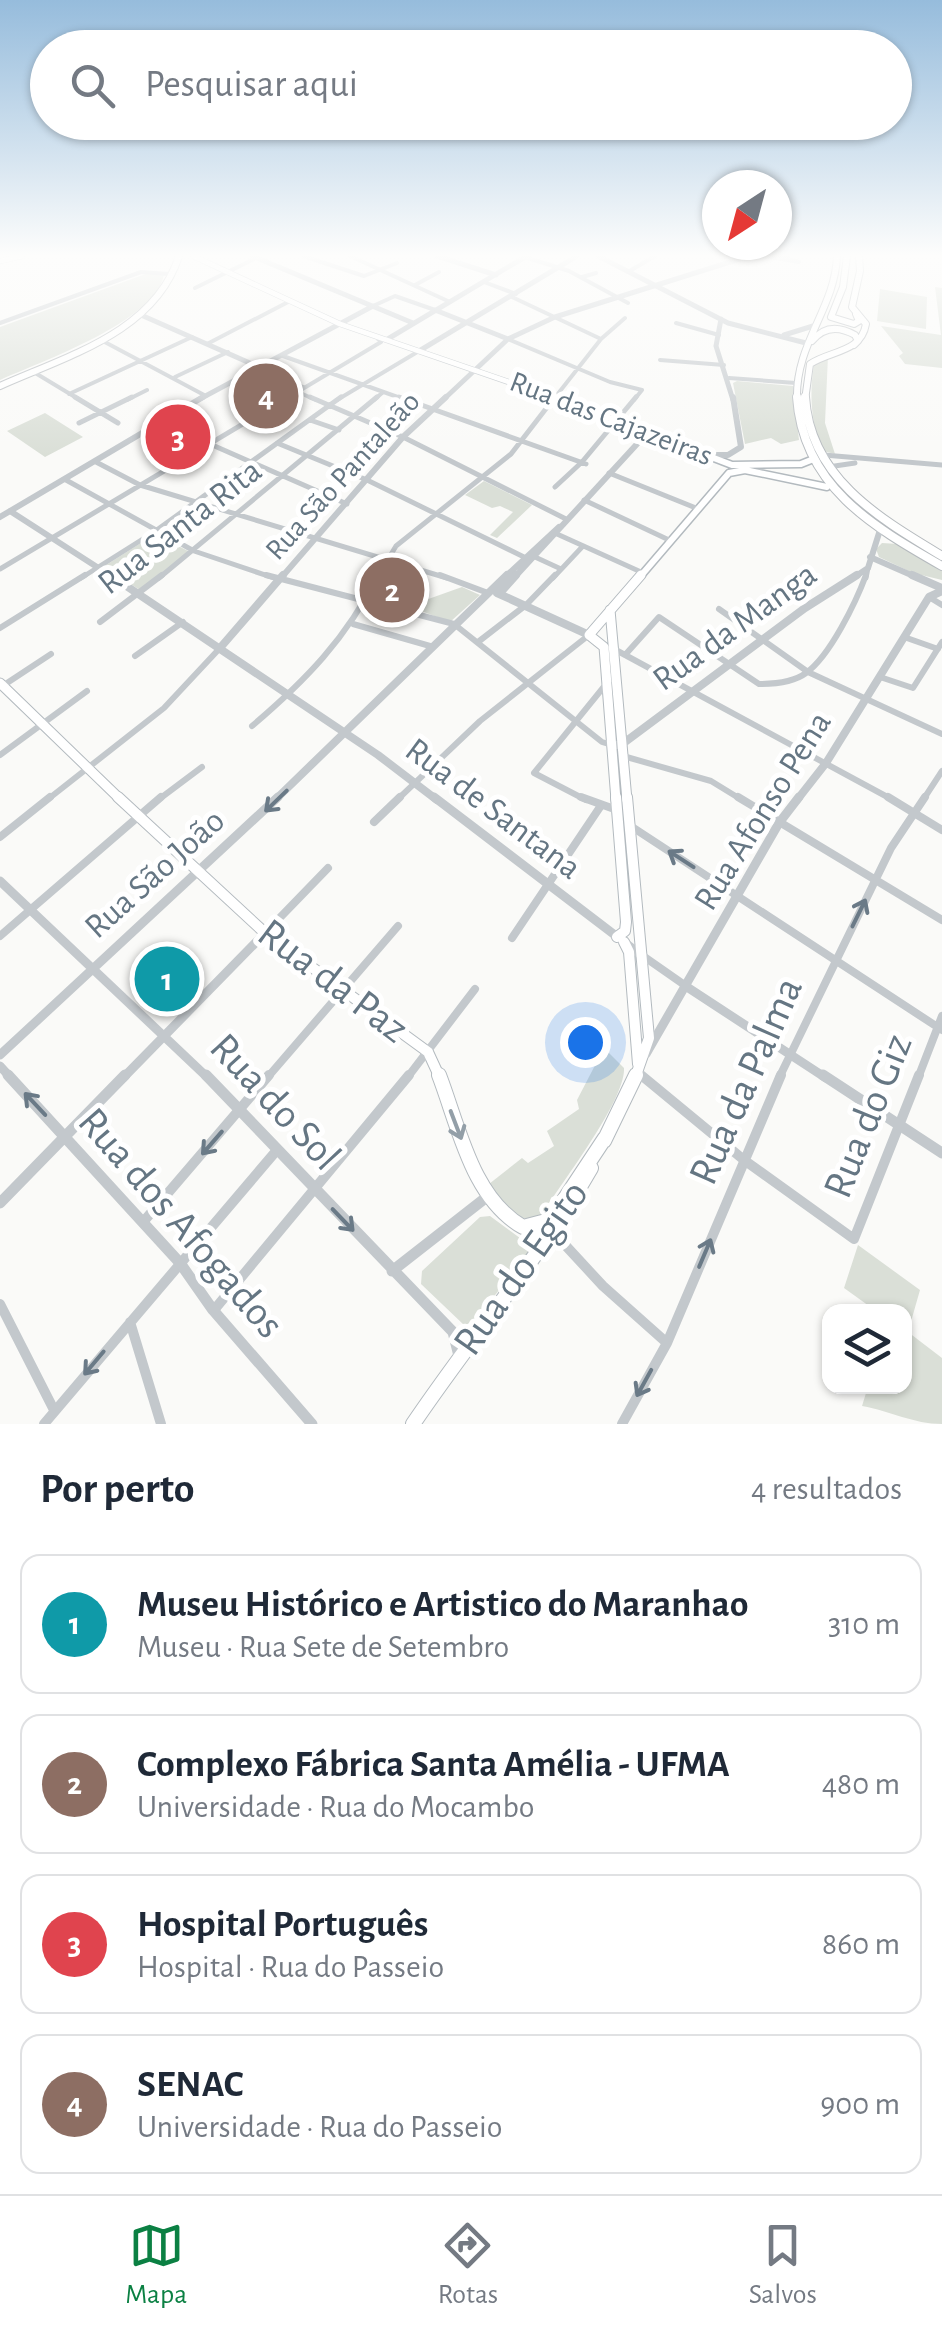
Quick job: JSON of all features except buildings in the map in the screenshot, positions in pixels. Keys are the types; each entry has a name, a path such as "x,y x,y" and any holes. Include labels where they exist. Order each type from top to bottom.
{"main road":[{"name":"Rua das Cajazeiras","path":"337,322 554,396 739,466 801,464 811,460"},
{"path":"815,322 800,359 796,383 801,432 811,460 826,487 846,506 942,566"},
{"path":"865,322 865,338 821,356 808,366 808,416 820,454 852,499 942,556"},
{"path":"0,384 100,340 126,323"},
{"path":"0,384 126,323"},
{"path":"800,359 815,335 826,329 854,334 858,341 848,348"},
{"path":"703,453 721,466 720,480"},
{"path":"646,1054 649,1032 611,677 604,648 589,634 720,480 742,470 826,487"},
{"path":"610,610 614,650 611,677"},
{"name":"Rua da Paz","path":"1,685 196,873 265,933 428,1052 437,1066 454,1123 488,1196 511,1220 527,1225 542,1223 552,1215 605,1138"},
{"path":"619,749 617,810 626,928 620,940 629,952 637,1069"},
{"name":"Rua do Egito","path":"414,1424 475,1334 554,1233 646,1054"}],"street":[{"path":"158,322 262,368 566,519"},
{"path":"207,344 249,322"},
{"path":"0,517 206,396 343,322"},
{"name":"Rua São Pantaleão","path":"0,838 166,705 403,437 508,339 543,322"},
{"path":"566,322 601,339"},
{"path":"252,726 288,696 353,624 386,558 521,442 577,367 620,322"},
{"path":"703,453 725,456 740,447 729,378 717,350 720,322"},
{"path":"722,322 806,342"},
{"path":"386,340 414,323"},
{"path":"0,628 154,532 330,404 466,323 620,386 642,389 584,463 555,487"},
{"path":"676,323 719,334"},
{"path":"774,335 813,326"},
{"path":"0,569 381,342 361,332"},
{"path":"69,394 192,337"},
{"path":"100,340 206,396"},
{"path":"174,378 228,352"},
{"path":"283,356 584,463"},
{"path":"660,360 724,365"},
{"path":"32,371 118,423"},
{"path":"729,378 796,383"},
{"path":"79,423 146,390"},
{"name":"Rua Santa Rita","path":"100,622 237,516 382,392"},
{"path":"309,419 339,430"},
{"path":"500,593 648,432"},
{"path":"277,443 367,480 524,557"},
{"path":"210,444 346,504"},
{"path":"820,454 942,467"},
{"path":"96,462 140,485 386,558 488,593 500,593 589,634 527,683 374,822"},
{"path":"827,468 853,462 942,467"},
{"path":"610,473 696,508"},
{"path":"66,480 194,551 280,580 454,624 574,719 619,749 702,777 942,920"},
{"path":"583,500 669,540"},
{"name":"Rua de Santana","path":"10,511 346,733 641,955 942,1153"},
{"name":"Rua da Manga","path":"619,749 692,690 868,568 880,530"},
{"path":"558,531 641,572"},
{"name":"Rua São João","path":"0,1055 346,733 524,557 558,531"},
{"path":"876,542 899,541"},
{"path":"478,642 526,605 583,546"},
{"path":"535,557 561,569"},
{"path":"870,557 942,589"},
{"path":"625,655 659,617 763,686 808,672 865,584 868,568"},
{"path":"926,581 928,598"},
{"path":"928,598 942,589"},
{"path":"928,598 942,605"},
{"name":"Rua Afonso Pena","path":"646,1054 779,823 826,763 928,598"},
{"path":"719,609 808,672 865,702 942,734"},
{"path":"135,656 183,622"},
{"path":"353,624 430,646"},
{"path":"880,678 913,688 940,646 904,637"},
{"path":"614,650 942,830"},
{"path":"1,685 51,654"},
{"path":"611,677 535,770 536,775 600,806 617,810"},
{"path":"0,755 87,690"},
{"path":"0,936 136,816 202,767"},
{"name":"Rua da Palma","path":"622,1424 667,1343 790,1053 876,880 942,772"},
{"path":"512,938 600,806"},
{"path":"629,825 941,1024"},
{"path":"0,1203 328,868"},
{"name":"Rua do Sol","path":"0,881 166,1034 453,1332"},
{"path":"143,1222 398,926"},
{"path":"213,1310 475,990"},
{"name":"Rua do Giz","path":"744,1160 854,1239 941,1024"},
{"name":"Rua dos Afogados","path":"0,1066 180,1263 213,1310 312,1424"},
{"path":"637,1069 744,1160"},
{"path":"44,1424 276,1150"},
{"path":"392,1271 488,1196"},
{"path":"554,1233 604,1286 667,1343"},
{"path":"0,1304 54,1410"},
{"path":"130,1320 162,1424"},
{"path":"453,1332 466,1337 475,1334"},
{"path":"453,1332 459,1356"}],"shaded area":[{"path":"12,322 121,322 68,351 0,380 0,327"},
{"path":"886,322 926,322 926,329"},
{"path":"939,322 942,322 942,368 905,364 899,356 903,353 881,326 941,335"},
{"path":"828,356 825,423 835,454 823,451 812,409 814,365"},
{"path":"733,383 793,386 799,440 781,444 771,438 745,444"},
{"path":"45,413 83,437 45,457 7,431"},
{"path":"484,481 532,505 497,538 490,535 513,512 500,506 492,508 465,495"},
{"path":"155,534 190,552 140,590 103,567"},
{"path":"882,543 898,544 942,570 942,580 913,573 879,557 876,549"},
{"path":"462,587 480,595 450,622 416,609 420,602"},
{"path":"604,1048 624,1068 614,1100 540,1217 515,1215 489,1184 522,1158 528,1163 554,1146 547,1131 579,1109 577,1100"},
{"path":"490,1216 528,1244 528,1253 474,1322 464,1325 421,1284 422,1271 480,1217"},
{"path":"858,1245 920,1290 912,1318 912,1304 866,1304 844,1288"},
{"path":"912,1335 942,1358 942,1424 862,1406 866,1394 912,1394"}],"place":[{"name":"SENAC","path":"266,396"},
{"name":"Hospital Português","path":"178,437"},
{"name":"Complexo Fábrica Santa Amélia - UFMA","path":"392,590"},
{"name":"Museu Histórico e Artistico do Maranhao","path":"167,979"}]}
